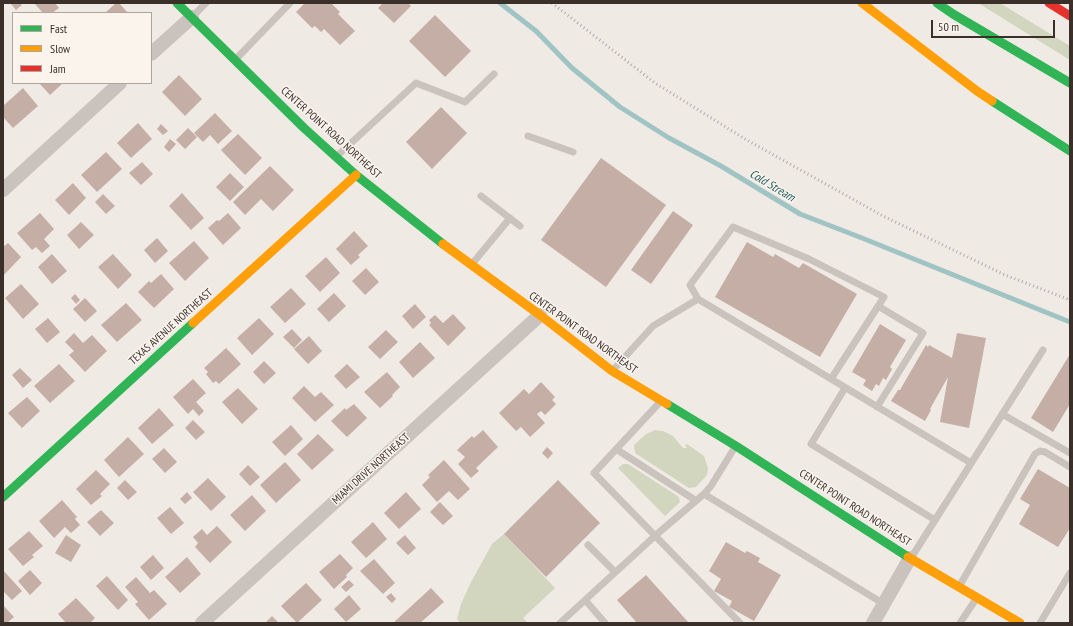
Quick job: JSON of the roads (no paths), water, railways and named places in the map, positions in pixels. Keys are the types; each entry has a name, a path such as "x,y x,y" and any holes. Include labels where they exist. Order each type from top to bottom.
{"main road":[{"name":"CENTER POINT ROAD NORTHEAST","path":"177,3 356,175 471,266 540,315 612,371 736,446 910,558 1020,623"},
{"path":"862,3 886,23 977,91 1070,151"},
{"path":"937,3 1070,83"},
{"path":"1049,3 1070,16"},
{"name":"TEXAS AVENUE NORTHEAST","path":"3,497 356,175"}],"street":[{"path":"152,53 192,17"},
{"path":"3,190 119,84"},
{"name":"MIAMI DRIVE NORTHEAST","path":"202,623 540,315"},
{"path":"873,623 910,558"}],"lane":[{"path":"192,17 206,3"},
{"path":"235,60 290,3"},
{"path":"336,157 416,83 465,102 494,74"},
{"path":"528,136 573,152"},
{"path":"481,196 520,226"},
{"path":"471,266 510,218"},
{"path":"831,379 884,297 809,259 733,227 690,285 698,299 845,388 971,463"},
{"path":"612,371 653,326 698,299"},
{"path":"877,407 922,333 878,306"},
{"path":"910,558 1043,350"},
{"path":"845,388 811,444 935,520"},
{"path":"661,401 594,473 740,623"},
{"path":"1002,414 1070,453"},
{"path":"560,623 586,601 615,572 695,500 704,494 714,482 736,446"},
{"path":"616,450 695,500"},
{"path":"959,587 1035,454 1040,451 1045,452 1070,467"},
{"path":"704,494 884,604"},
{"path":"588,545 615,572"},
{"path":"1040,623 1070,573"},
{"path":"960,623 977,598"},
{"path":"586,601 605,623"}],"waterway":[{"name":"Cold Stream","path":"500,3 536,31 572,68 620,107 669,138 721,166 800,214 1070,322"}],"railway":[{"path":"552,3 655,83 745,139 883,216 1005,275 1070,300"}]}
